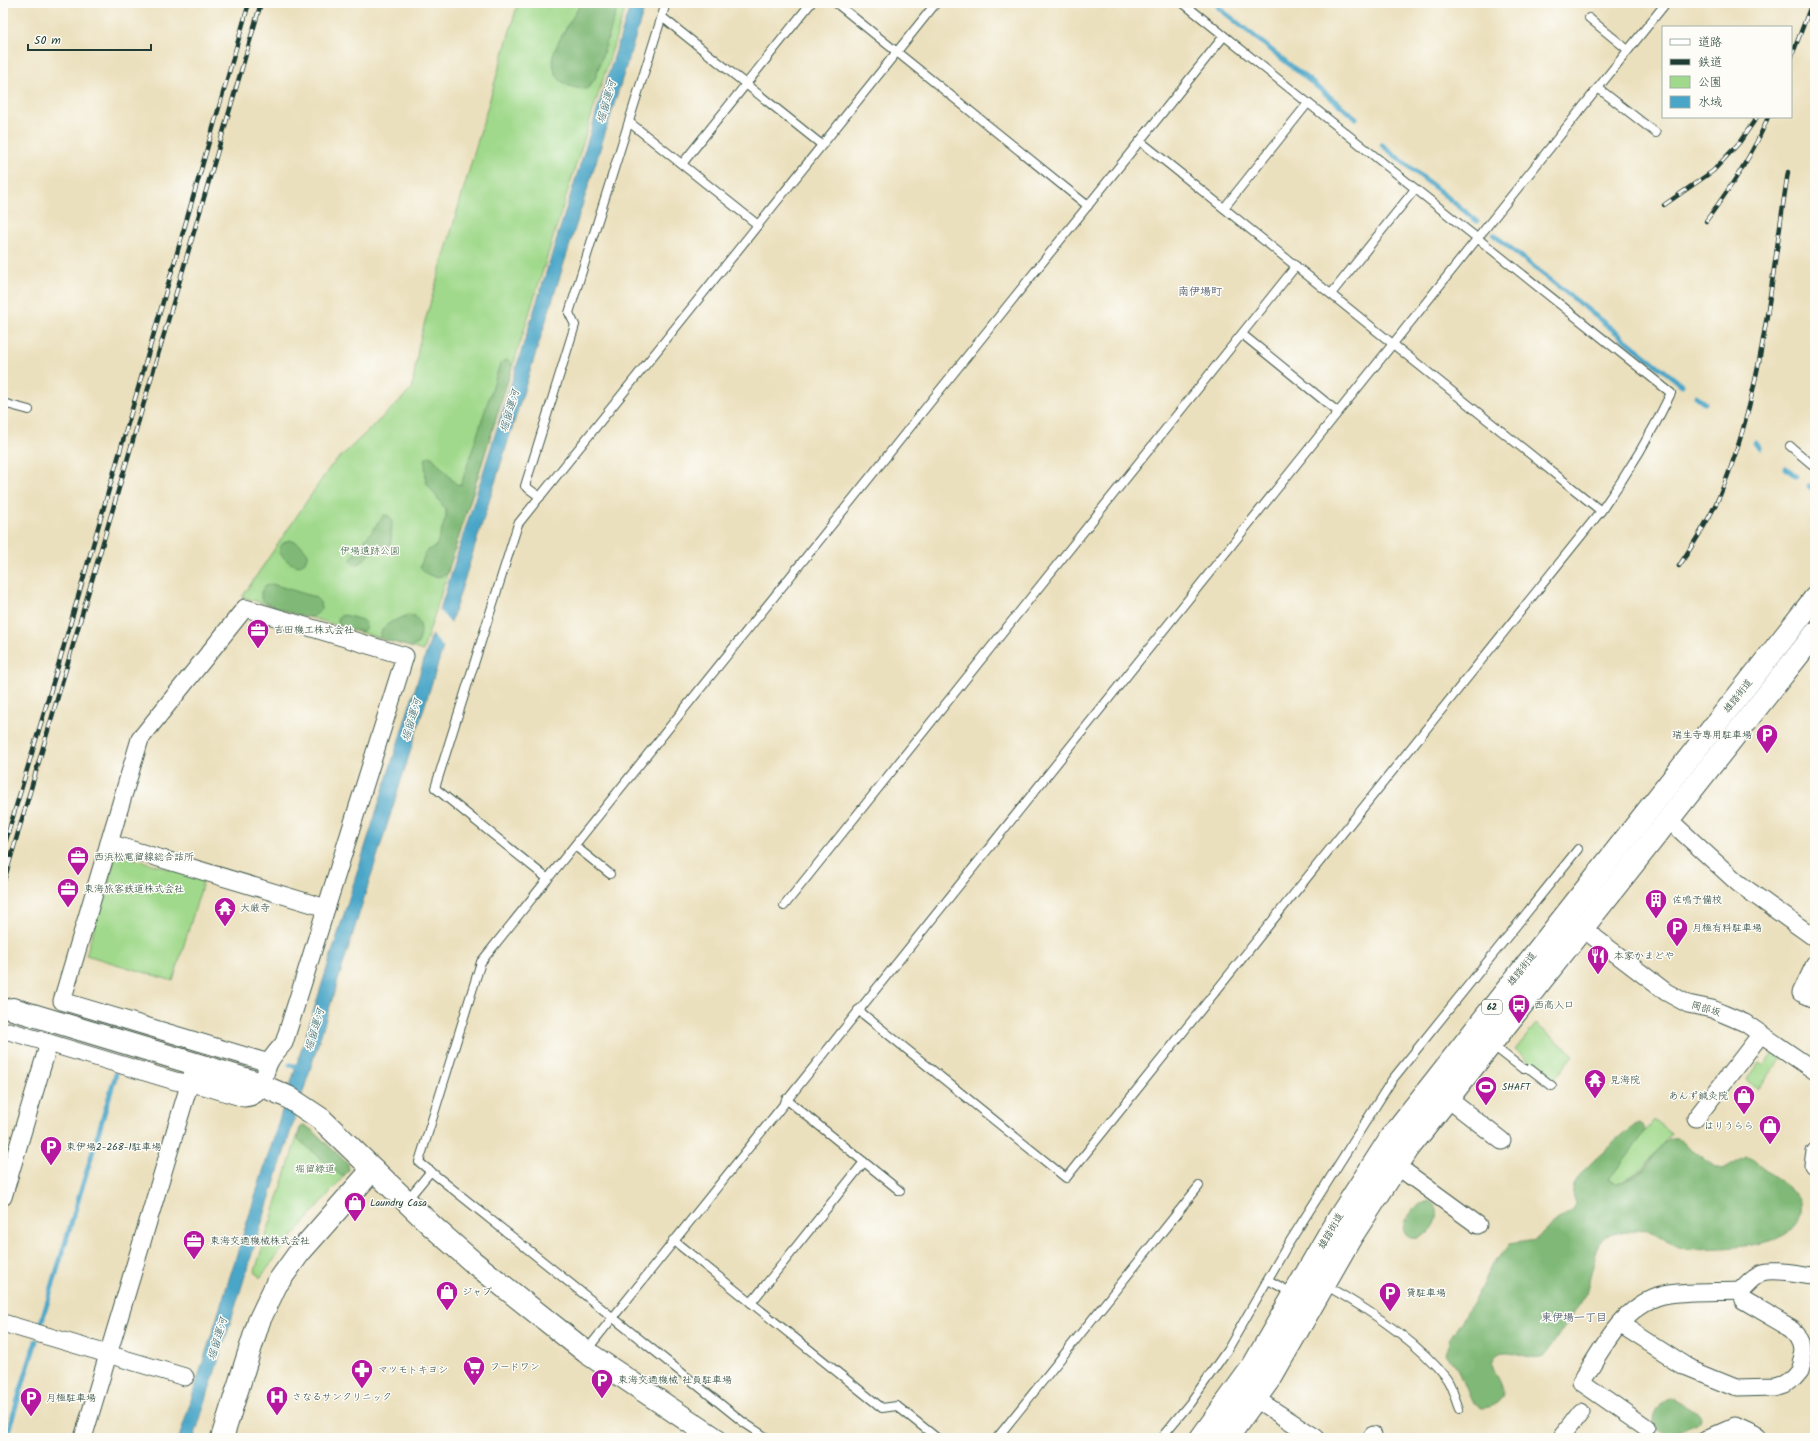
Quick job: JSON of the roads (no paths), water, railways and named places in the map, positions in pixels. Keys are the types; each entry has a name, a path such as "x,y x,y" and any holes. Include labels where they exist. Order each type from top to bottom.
{"main road":[{"name":"雄踏街道","path":"1201,1438 1253,1366 1347,1204 1407,1116 1815,598"},
{"name":"雄踏街道","path":"1232,1436 1283,1357 1361,1221 1397,1166 1447,1098 1813,639"},
{"path":"13,1009 192,1074 272,1089 303,1106 321,1119 468,1258 586,1352 714,1438"},
{"path":"222,1438 259,1321 276,1286 299,1253 373,1169"}],"street":[{"path":"269,1063 62,1001 140,739 245,608 406,656 284,1043 269,1063 272,1089"},
{"path":"1668,819 1738,883 1815,938"},
{"path":"109,843 326,908"},
{"name":"岡部坂","path":"1582,928 1666,992 1688,1004 1712,1009 1745,1023 1815,1071"},
{"path":"1815,964 1801,993 1815,999"},
{"path":"9,1031 175,1081 192,1074"},
{"path":"1696,1118 1761,1034"},
{"path":"3,1197 49,1043"},
{"path":"83,1438 192,1074"},
{"path":"1447,1098 1502,1141"},
{"path":"1397,1166 1478,1225"},
{"path":"1646,1427 1580,1382 1620,1324 1634,1310 1657,1297 1670,1294 1740,1291 1753,1278 1761,1273 1770,1272 1815,1276"},
{"path":"1620,1324 1687,1367 1736,1387 1767,1388 1785,1383 1799,1370 1804,1352 1803,1343 1799,1335 1793,1329 1743,1300 1740,1291"},
{"path":"3,1323 185,1377"},
{"path":"1256,1399 1316,1438"},
{"path":"1561,1438 1581,1412"},
{"path":"1708,1438 1733,1427 1757,1438"}],"lane":[{"path":"540,497 525,486 575,325 569,313 666,3"},
{"path":"682,164 811,3"},
{"path":"836,3 1088,206"},
{"path":"548,879 435,788 518,524 936,3"},
{"path":"858,1010 1066,1178 1601,511 1646,442 1671,393 1183,3"},
{"path":"586,1352 673,1240 1666,3"},
{"path":"662,17 822,145"},
{"path":"1589,18 1628,50"},
{"path":"767,1438 744,1422 419,1162 481,962 1224,36"},
{"path":"1598,88 1656,134"},
{"path":"1224,208 1308,103"},
{"path":"629,122 758,225"},
{"path":"1140,141 1601,511"},
{"path":"1331,294 1415,188"},
{"path":"784,906 1296,266"},
{"path":"1242,334 1338,412"},
{"path":"3,403 29,410"},
{"path":"1790,446 1815,467"},
{"path":"575,846 610,874"},
{"path":"1161,1438 1190,1403 1220,1361 1287,1246 1392,1080 1578,849"},
{"path":"1490,1044 1523,1069 1530,1069 1552,1086"},
{"path":"786,1100 900,1191"},
{"path":"751,1303 864,1162"},
{"path":"406,1201 431,1171"},
{"path":"997,1438 1199,1186"},
{"path":"673,1240 882,1408 897,1406 937,1438"},
{"path":"1268,1280 1295,1295"},
{"path":"1324,1285 1341,1294 1412,1342 1447,1379 1459,1409"}],"water":[{"name":"堀留運河","path":"631,3 646,3 194,1438 179,1438"}],"waterway":[{"path":"1217,3 1219,8 1356,118"},
{"path":"1382,145 1477,221"},
{"path":"1494,235 1682,385"},
{"path":"1696,396 1705,403"},
{"path":"1755,443 1760,447"},
{"path":"1786,468 1796,476"},
{"path":"1809,486 1815,491"},
{"path":"290,1065 302,1068"},
{"path":"40,1327 116,1074"},
{"path":"6,1438 36,1341"}],"railway":[{"path":"3,850 61,656 249,3"},
{"path":"3,884 261,3"},
{"path":"1792,55 1812,3"},
{"path":"1664,205 1713,171 1739,143 1756,118"},
{"path":"1706,221 1748,158 1768,118"},
{"path":"1679,566 1696,540 1716,504 1735,457 1756,377 1764,336 1788,172"}],"place":[{"name":"吉田機工株式会社","path":"258,650"},
{"name":"瑞生寺専用駐車場","path":"1767,754"},
{"name":"西浜松電留線総合詰所","path":"78,876"},
{"name":"東海旅客鉄道株式会社","path":"68,908"},
{"name":"佐鳴予備校","path":"1656,920"},
{"name":"大厳寺","path":"225,928"},
{"name":"月極有料駐車場","path":"1677,948"},
{"name":"本家かまどや","path":"1598,976"},
{"name":"西高入口","path":"1519,1024"},
{"name":"見海院","path":"1595,1100"},
{"name":"SHAFT","path":"1486,1106"},
{"name":"あんず鍼灸院","path":"1744,1116"},
{"name":"はりうらら","path":"1770,1146"},
{"name":"東伊場2-268-1駐車場","path":"51,1166"},
{"name":"Laundry Casa","path":"355,1222"},
{"name":"東海交通機械株式会社","path":"194,1260"},
{"name":"ジャブ","path":"447,1312"},
{"name":"貸駐車場","path":"1390,1312"},
{"name":"フードワン","path":"474,1386"},
{"name":"マツモトキヨシ","path":"362,1390"},
{"name":"東海交通機械 社員駐車場","path":"602,1400"},
{"name":"さなるサンクリニック","path":"277,1416"},
{"name":"月極駐車場","path":"31,1418"}],"district":[{"name":"南伊場町","path":"1200,292"},
{"name":"東伊場一丁目","path":"1574,1318"}],"park label":[{"name":"伊場遺跡公園","path":"370,551"},
{"name":"堀留緑道","path":"315,1169"}]}
